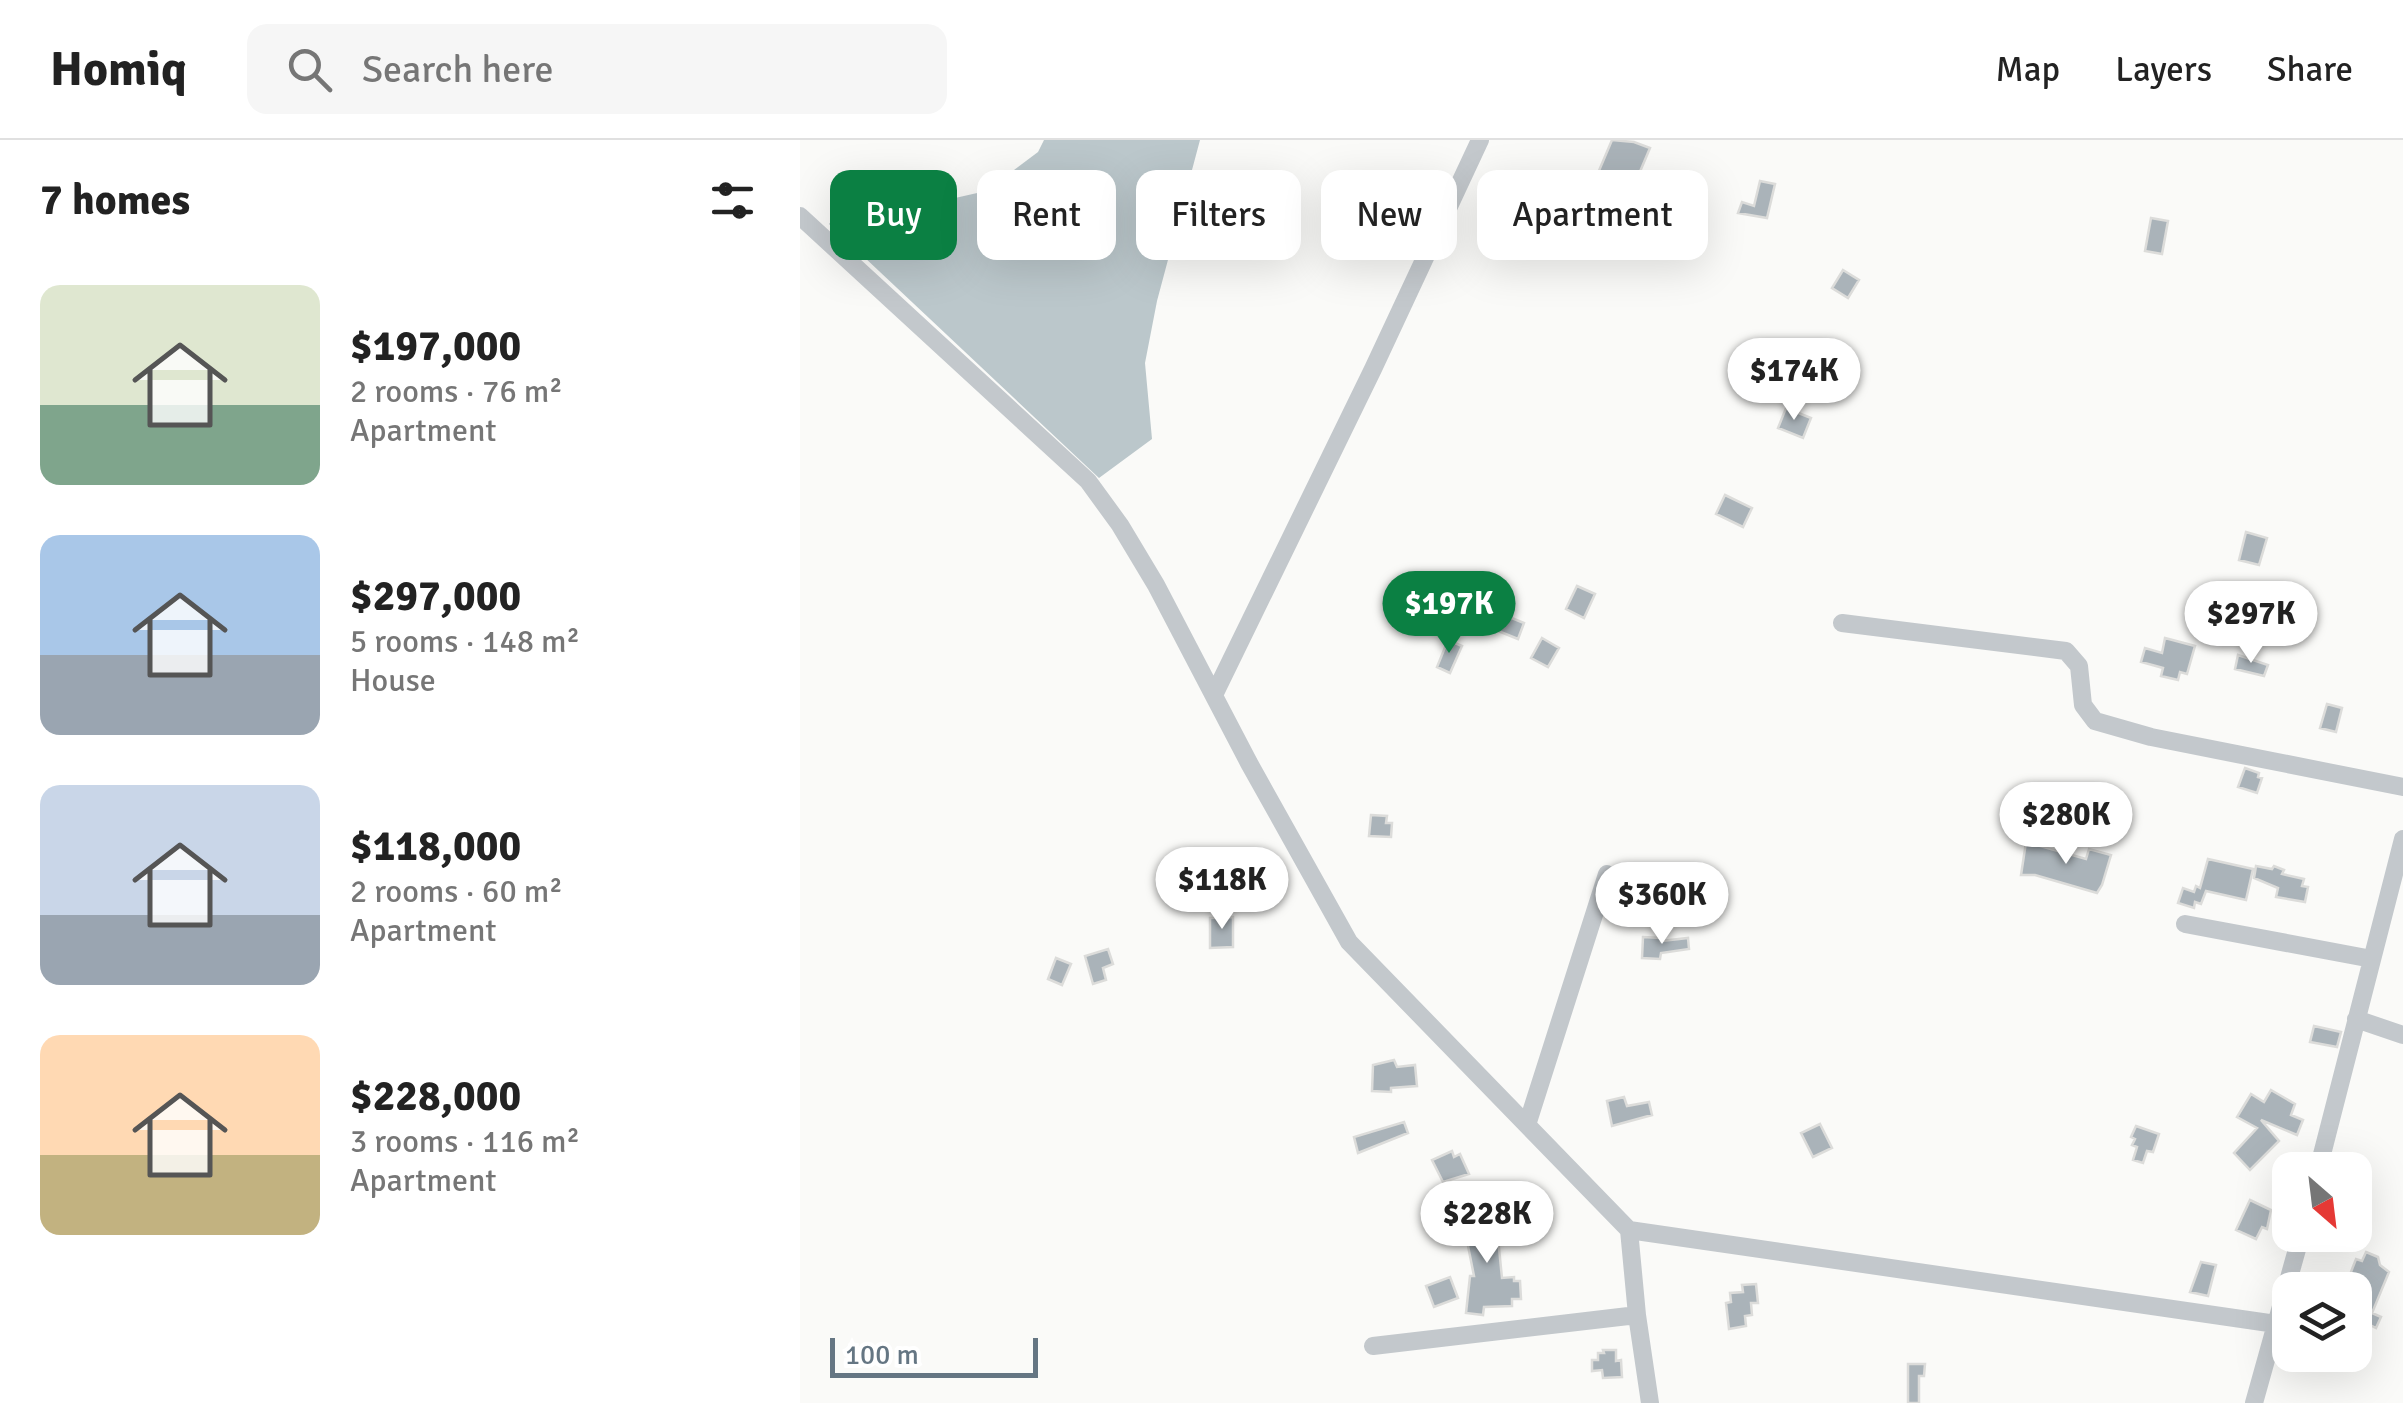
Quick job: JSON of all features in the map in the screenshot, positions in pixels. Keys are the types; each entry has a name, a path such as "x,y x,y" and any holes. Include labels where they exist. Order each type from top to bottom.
{"street":[{"path":"1214,696 1480,140"},
{"path":"800,216 1088,481 1147,570 1349,942 1629,1230 2272,1323"},
{"path":"1842,623 2066,651 2078,666 2083,705 2095,721 2151,737 2403,787"},
{"path":"2323,1152 2403,839"},
{"path":"1527,1125 1607,874"},
{"path":"2186,924 2372,959"},
{"path":"2356,1020 2403,1035"},
{"path":"1629,1230 1650,1403"},
{"path":"1372,1346 1637,1315"},
{"path":"2254,1403 2272,1338"}],"shaded area":[{"path":"1044,140 1200,140 1192,170 1136,170 1136,260 1168,260 1145,363 1152,439 1099,478 867,260 957,260 957,198 977,193 977,260 1116,260 1116,170 1014,170 1038,152"}],"building":[{"path":"1612,140 1650,148 1641,170 1599,170"},
{"path":"1760,181 1775,184 1767,218 1738,213 1742,202 1754,206"},
{"path":"2151,218 2168,221 2162,254 2145,251"},
{"path":"1843,270 1859,280 1848,298 1832,288"},
{"path":"1786,408 1811,418 1803,438 1778,428"},
{"path":"1725,495 1752,508 1743,527 1716,514"},
{"path":"2246,532 2267,538 2259,565 2239,560"},
{"path":"1577,586 1595,594 1584,618 1566,609"},
{"path":"1487,608 1524,623 1518,639 1481,624"},
{"path":"1542,638 1559,648 1548,667 1531,658"},
{"path":"2165,638 2195,646 2187,674 2180,672 2178,680 2161,676 2163,668 2141,662 2145,648 2162,653"},
{"path":"1448,640 1462,646 1450,673 1437,667"},
{"path":"2238,655 2268,665 2264,676 2235,669"},
{"path":"2327,704 2342,708 2336,732 2320,728"},
{"path":"2245,768 2262,778 2257,793 2238,787"},
{"path":"1371,815 1387,816 1386,823 1392,823 1391,837 1369,836"},
{"path":"2026,842 2086,859 2089,849 2111,855 2097,893 2035,875 2021,875"},
{"path":"2208,859 2253,869 2246,900 2206,891 2201,904 2195,902 2194,908 2178,903 2183,888 2194,892 2196,886 2200,888"},
{"path":"2256,866 2274,866 2284,870 2282,874 2304,879 2302,886 2308,887 2305,902 2276,897 2278,888 2254,878"},
{"path":"1233,917 1233,947 1210,948 1210,918"},
{"path":"1643,937 1661,941 1688,938 1689,949 1661,953 1660,959 1642,958"},
{"path":"1108,949 1113,964 1103,968 1106,980 1093,984 1085,956"},
{"path":"1056,958 1071,964 1062,985 1048,979"},
{"path":"2314,1026 2341,1032 2337,1047 2310,1042"},
{"path":"1394,1060 1397,1067 1415,1065 1417,1086 1391,1088 1391,1092 1372,1091 1373,1065"},
{"path":"2271,1090 2295,1104 2291,1115 2303,1120 2297,1135 2261,1120 2279,1141 2250,1170 2234,1153 2257,1128 2237,1117 2251,1094 2264,1102"},
{"path":"1624,1097 1627,1106 1649,1102 1652,1115 1612,1126 1607,1101"},
{"path":"1404,1122 1408,1133 1358,1153 1354,1137"},
{"path":"1820,1124 1832,1148 1813,1157 1801,1133"},
{"path":"2136,1126 2159,1134 2153,1152 2147,1151 2143,1163 2133,1160 2137,1147 2132,1145 2135,1139 2131,1137"},
{"path":"1452,1151 1454,1157 1460,1154 1469,1174 1443,1182 1432,1160"},
{"path":"1479,1186 1491,1239 1498,1238 1502,1278 1520,1281 1521,1299 1512,1299 1512,1306 1484,1307 1483,1315 1466,1313 1470,1276 1474,1276 1467,1241 1479,1235 1467,1189"},
{"path":"2250,1200 2271,1210 2267,1229 2262,1227 2256,1239 2236,1230"},
{"path":"2366,1252 2378,1257 2380,1265 2389,1272 2372,1313 2372,1272 2351,1272 2356,1259 2362,1261"},
{"path":"2201,1262 2216,1265 2208,1296 2190,1292"},
{"path":"1450,1277 1458,1298 1434,1307 1426,1286"},
{"path":"1756,1284 1758,1303 1751,1303 1752,1315 1745,1316 1746,1326 1729,1329 1726,1303 1731,1302 1730,1293 1743,1292 1742,1285"},
{"path":"2372,1313 2381,1317 2376,1328 2372,1326"},
{"path":"1603,1350 1616,1350 1622,1377 1603,1378 1602,1370 1592,1371 1592,1360 1598,1360 1598,1353 1604,1353"},
{"path":"1908,1364 1925,1364 1924,1376 1919,1376 1919,1403 1908,1403"}]}
